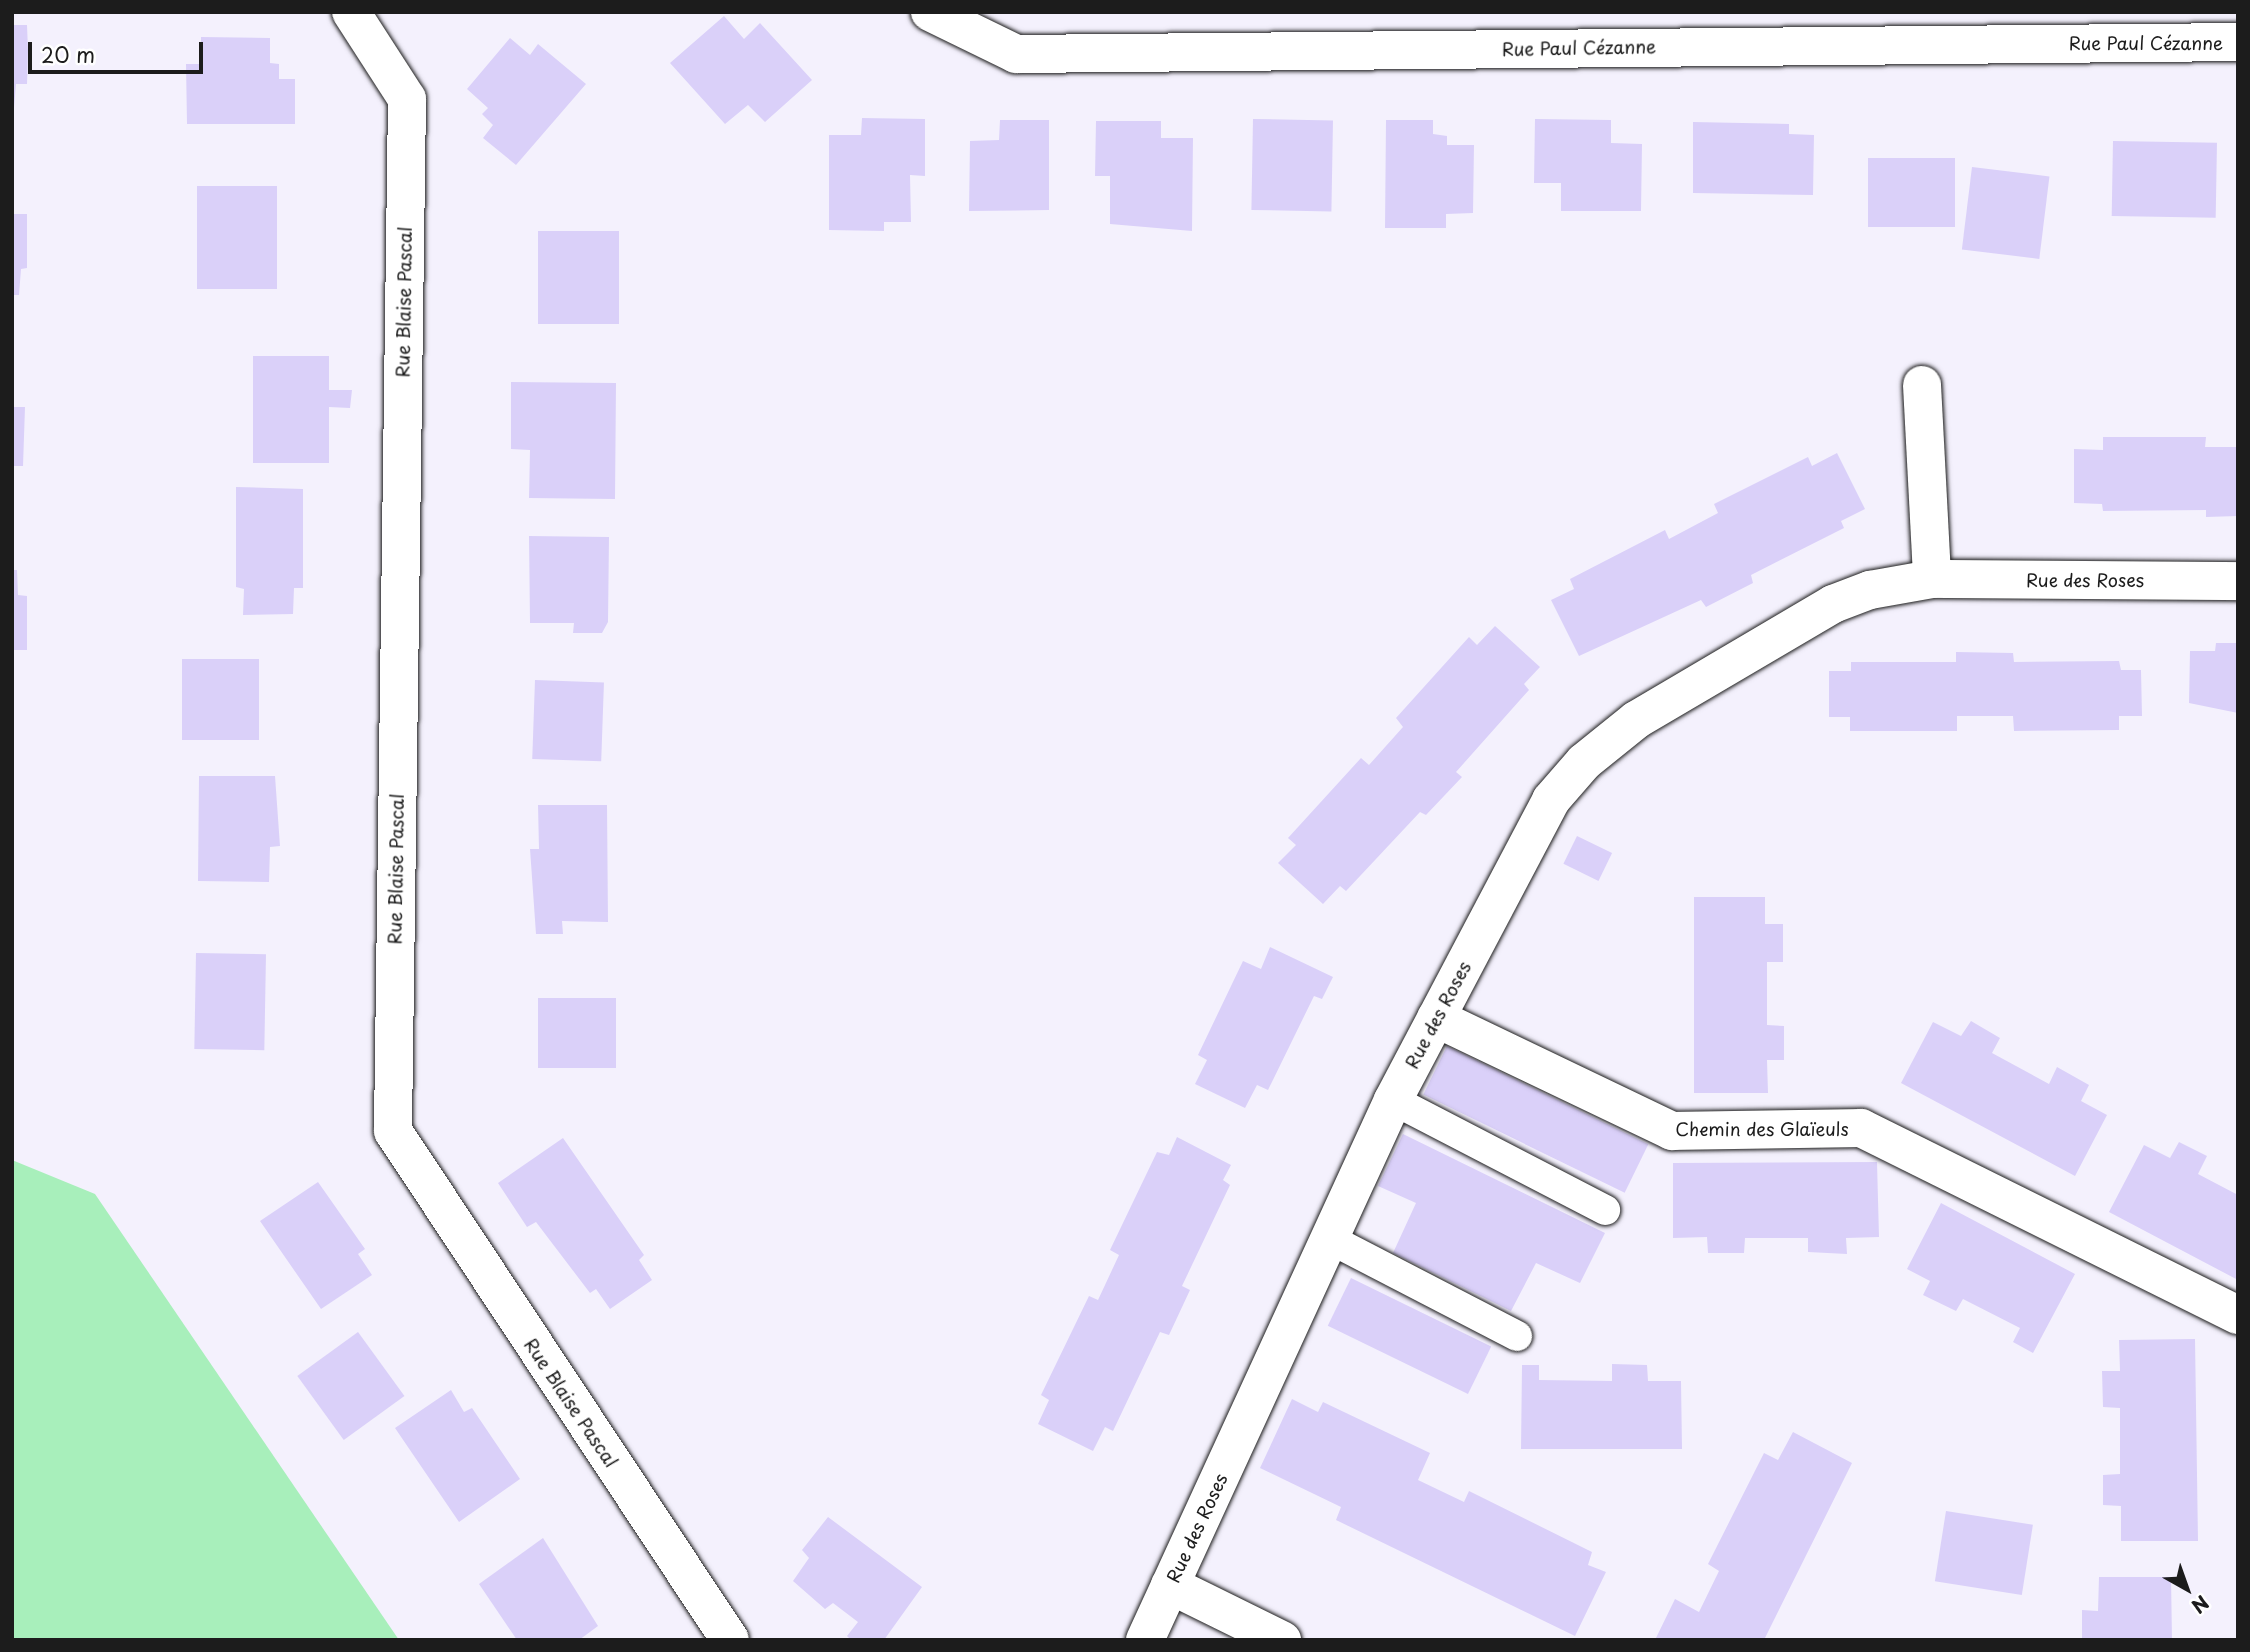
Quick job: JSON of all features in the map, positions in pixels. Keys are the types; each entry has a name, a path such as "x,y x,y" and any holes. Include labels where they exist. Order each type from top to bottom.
{"street":[{"name":"Rue Blaise Pascal","path":"351,12 407,99 393,1131 730,1640"},
{"name":"Rue Paul Cézanne","path":"930,12 1016,54 2238,42"},
{"path":"1922,385 1932,579"},
{"name":"Rue des Roses","path":"1145,1640 1393,1100 1551,800 1584,762 1636,720 1833,604 1870,590 1932,579 2238,581"},
{"name":"Chemin des Glaïeuls","path":"1436,1018 1672,1131 1861,1128 2238,1315"},
{"path":"1170,1585 1282,1640"}],"lane":[{"path":"1393,1100 1605,1210"},
{"path":"1328,1238 1517,1336"}],"green space":[{"path":"12,1160 95,1194 399,1640 12,1640"}],"building":[{"path":"724,16 744,39 760,23 812,80 765,122 748,105 725,124 670,63"},
{"path":"12,25 27,25 28,50 27,84 16,84 14,108"},
{"path":"201,37 270,38 270,63 279,64 279,79 295,79 295,124 187,124 186,64 201,64"},
{"path":"510,38 530,55 538,44 586,84 516,165 483,138 493,125 482,114 488,108 467,89"},
{"path":"862,118 925,119 925,176 910,175 911,222 884,222 884,231 829,230 829,135 861,135"},
{"path":"1253,119 1333,120 1331,211 1251,210"},
{"path":"1535,119 1611,120 1611,143 1642,144 1641,211 1561,211 1561,183 1534,183"},
{"path":"1000,120 1049,120 1049,210 969,211 970,141 999,140"},
{"path":"1386,120 1433,120 1433,134 1447,136 1447,145 1474,145 1473,213 1446,214 1446,228 1385,228"},
{"path":"1096,121 1161,121 1161,138 1193,138 1192,231 1110,224 1110,176 1095,176"},
{"path":"1693,122 1789,124 1789,134 1814,135 1813,195 1693,193"},
{"path":"2113,141 2217,143 2216,218 2112,216"},
{"path":"1868,158 1955,158 1955,227 1868,227"},
{"path":"1972,167 2049,177 2039,259 1962,249"},
{"path":"197,186 277,186 277,289 197,289"},
{"path":"12,214 27,214 27,268 21,269 19,295 12,295"},
{"path":"538,231 619,231 619,324 538,324"},
{"path":"253,356 329,356 329,390 352,390 350,408 329,407 329,463 253,463"},
{"path":"511,382 616,383 615,499 529,498 530,450 511,449"},
{"path":"12,407 25,407 23,466 12,466"},
{"path":"2103,437 2206,437 2205,447 2238,447 2238,516 2206,517 2206,510 2103,511 2102,504 2074,503 2074,449 2103,450"},
{"path":"1837,453 1865,509 1841,521 1844,528 1751,575 1753,583 1706,607 1701,600 1579,656 1551,600 1574,589 1570,579 1665,530 1669,539 1718,513 1714,504 1808,457 1812,466"},
{"path":"236,487 303,489 303,588 294,588 293,614 243,615 244,589 236,587"},
{"path":"529,536 609,537 608,622 602,633 573,633 574,623 530,623"},
{"path":"12,570 17,570 18,595 27,596 27,650 12,650"},
{"path":"1495,626 1540,667 1524,684 1529,690 1456,772 1462,777 1426,815 1420,812 1346,891 1340,886 1323,904 1278,863 1296,845 1288,838 1361,758 1369,765 1403,727 1396,718 1469,637 1477,645"},
{"path":"2216,643 2238,643 2238,713 2189,703 2190,651 2215,651"},
{"path":"1956,652 2013,653 2014,662 2119,661 2121,670 2141,670 2142,716 2119,716 2119,730 2014,731 2013,716 1957,716 1957,731 1850,731 1850,717 1829,717 1829,671 1851,671 1851,662 1956,662"},
{"path":"182,659 259,659 259,740 182,740"},
{"path":"535,680 604,682 601,761 532,759"},
{"path":"199,776 275,776 280,846 270,847 269,882 198,881"},
{"path":"538,805 607,805 608,922 562,921 563,934 536,934 530,849 539,849"},
{"path":"1577,836 1612,853 1598,881 1563,864"},
{"path":"1694,897 1765,897 1765,924 1783,924 1783,962 1767,962 1767,1025 1784,1026 1784,1060 1767,1060 1768,1093 1694,1093"},
{"path":"1270,947 1333,977 1322,999 1314,996 1268,1090 1257,1085 1245,1108 1195,1084 1207,1060 1198,1055 1243,961 1261,969"},
{"path":"196,953 266,954 264,1050 194,1049"},
{"path":"538,998 616,998 616,1068 538,1068"},
{"path":"1971,1021 2000,1038 1992,1053 2049,1084 2057,1067 2089,1085 2081,1101 2107,1115 2075,1176 1901,1083 1933,1022 1961,1036"},
{"path":"1447,1046 1648,1144 1625,1193 1423,1095"},
{"path":"1403,1134 1605,1233 1580,1283 1536,1263 1511,1311 1393,1253 1416,1203 1378,1186"},
{"path":"1177,1137 1231,1165 1223,1180 1230,1185 1182,1286 1190,1290 1169,1335 1160,1332 1113,1431 1105,1427 1093,1451 1038,1424 1049,1400 1041,1395 1089,1296 1098,1300 1119,1255 1110,1250 1157,1152 1169,1155"},
{"path":"563,1138 644,1255 639,1260 652,1280 610,1309 596,1289 590,1293 536,1222 527,1227 498,1183"},
{"path":"2179,1142 2207,1156 2198,1174 2238,1195 2238,1280 2109,1212 2144,1145 2170,1158"},
{"path":"1877,1162 1879,1237 1846,1238 1847,1254 1808,1252 1808,1238 1745,1238 1744,1253 1708,1253 1707,1237 1673,1238 1673,1163"},
{"path":"318,1182 365,1249 358,1254 372,1275 321,1309 260,1221"},
{"path":"1941,1203 2075,1274 2033,1353 2013,1342 2020,1328 1963,1299 1956,1311 1923,1295 1930,1281 1907,1269"},
{"path":"1351,1278 1491,1346 1468,1394 1328,1326"},
{"path":"358,1332 404,1396 344,1440 297,1376"},
{"path":"2195,1339 2198,1541 2121,1541 2121,1506 2103,1505 2103,1475 2120,1474 2120,1408 2103,1407 2102,1371 2120,1371 2119,1340"},
{"path":"1612,1364 1647,1365 1648,1381 1681,1381 1682,1449 1521,1449 1522,1365 1539,1365 1539,1380 1612,1381"},
{"path":"451,1390 464,1412 472,1408 520,1479 459,1522 395,1428"},
{"path":"1292,1399 1318,1412 1323,1402 1430,1453 1418,1480 1464,1502 1469,1491 1592,1552 1588,1565 1606,1572 1575,1636 1336,1520 1341,1507 1260,1468"},
{"path":"1793,1432 1852,1463 1764,1640 1655,1640 1675,1599 1699,1612 1719,1571 1708,1564 1764,1453 1778,1460"},
{"path":"1946,1511 2033,1525 2022,1595 1935,1581"},
{"path":"828,1517 922,1587 884,1640 851,1640 847,1636 858,1622 833,1603 825,1609 793,1581 809,1558 802,1550"},
{"path":"543,1538 598,1626 579,1640 517,1640 479,1584"},
{"path":"2099,1577 2171,1577 2172,1640 2082,1640 2082,1610 2098,1611"}]}
